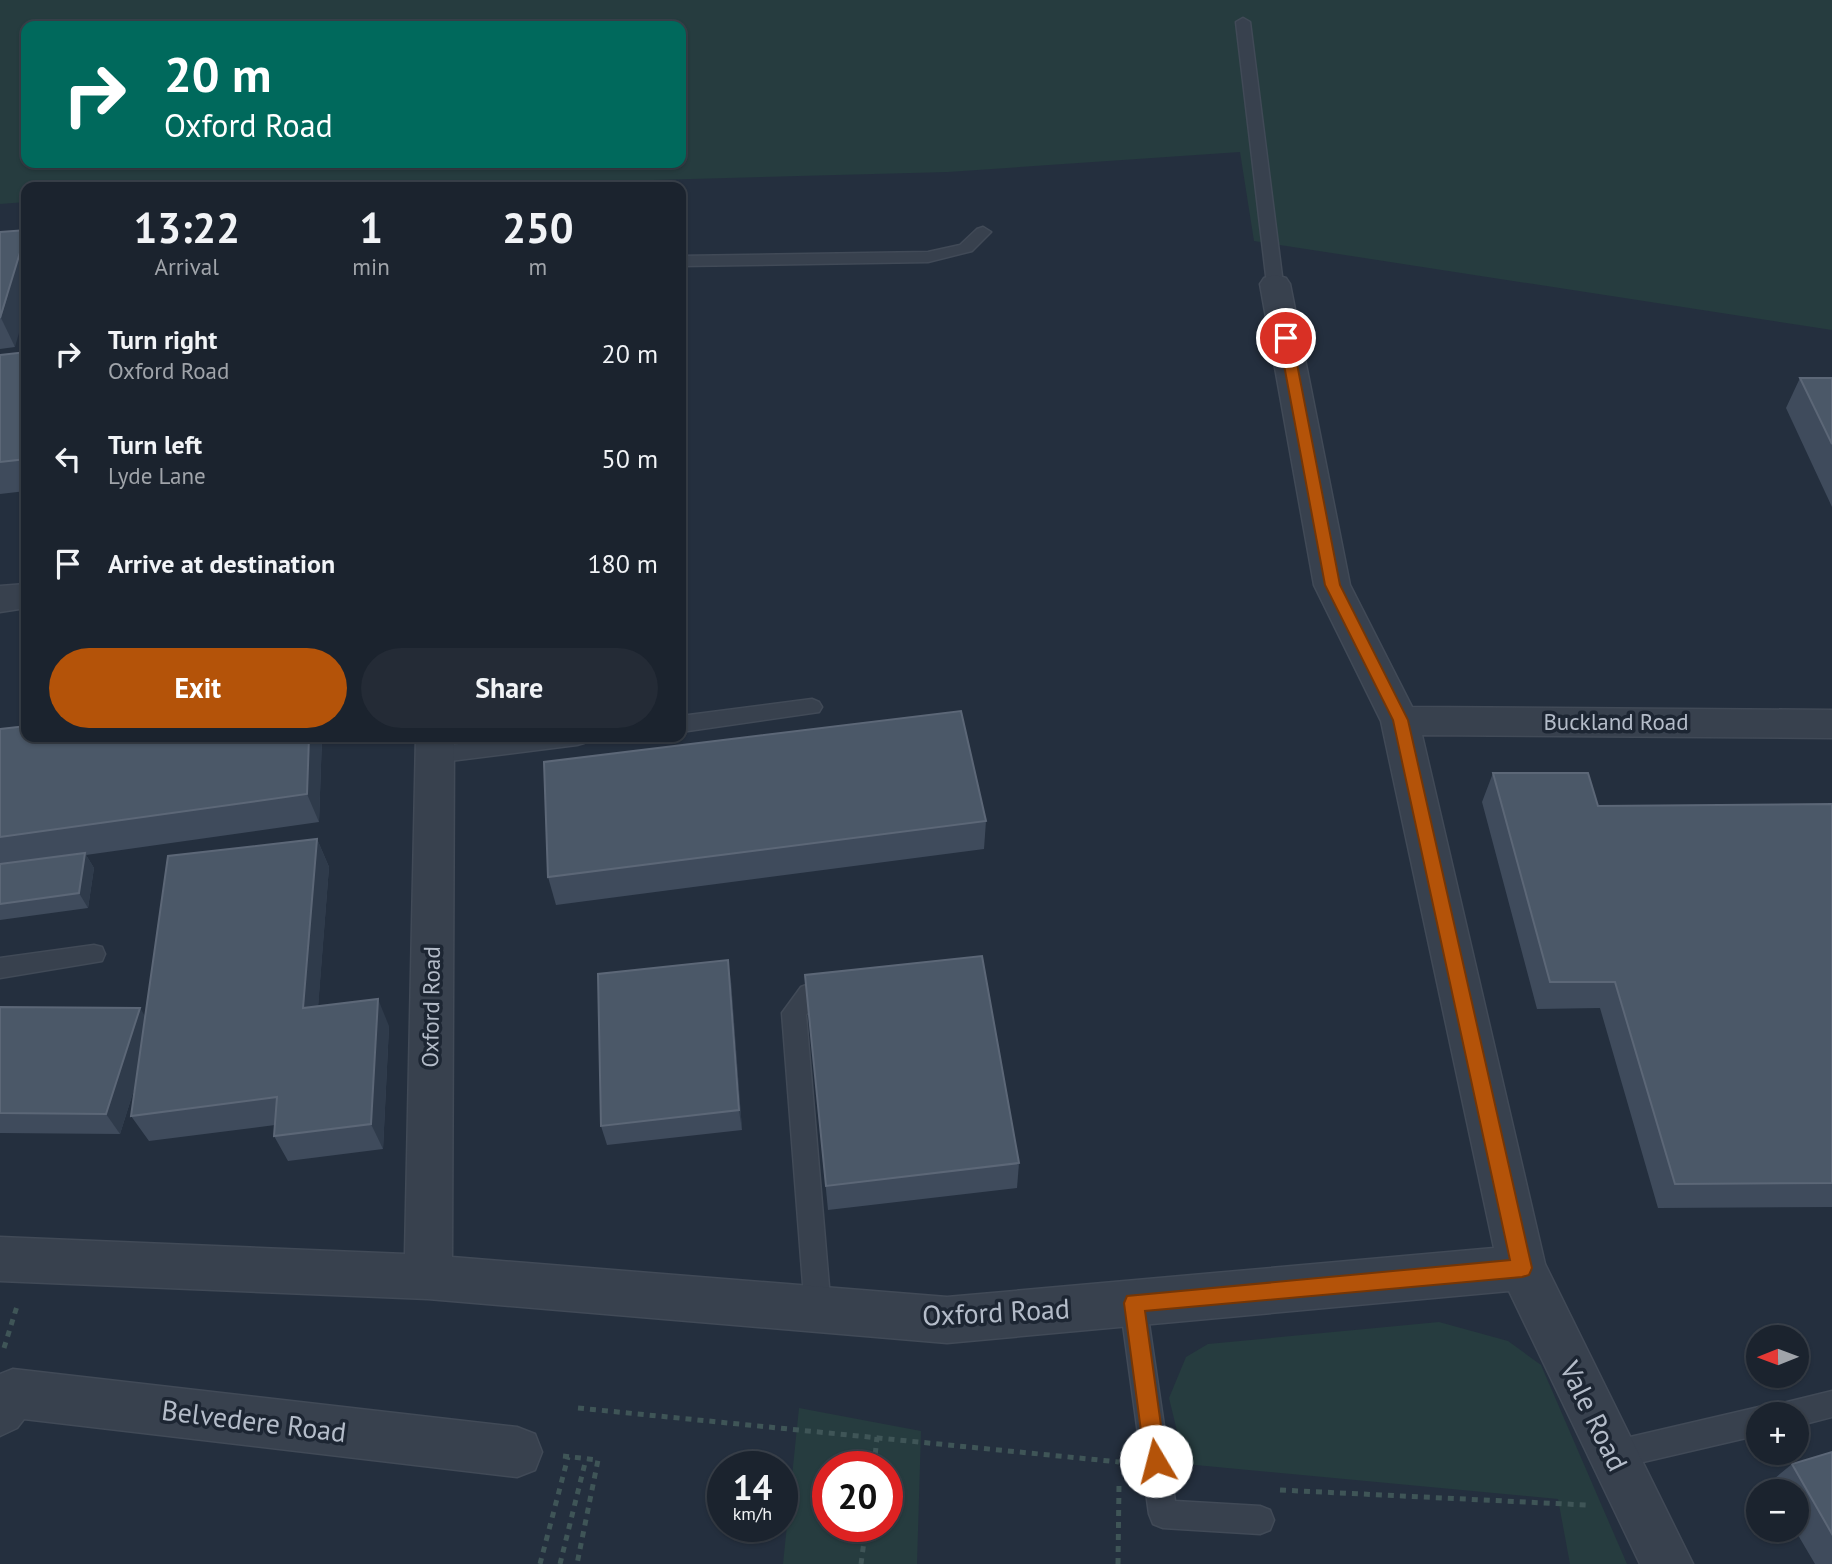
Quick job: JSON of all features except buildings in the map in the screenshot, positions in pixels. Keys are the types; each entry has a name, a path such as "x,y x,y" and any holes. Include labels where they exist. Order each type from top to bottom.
{"street":[{"name":"Vale Road","path":"1275,284 1332,585 1400,720 1522,1268 1667,1564"},
{"path":"0,599 21,597"},
{"name":"Buckland Road","path":"1400,720 1832,724"},
{"name":"Oxford Road","path":"428,1278 434,746"},
{"name":"Oxford Road","path":"16,1259 428,1278 947,1320 1522,1268"},
{"name":"Belvedere Road","path":"0,1411 13,1393 517,1452"}],"lane":[{"path":"1243,22 1275,284"},
{"path":"686,261 945,256 966,248 983,232"},
{"path":"686,722 812,707"},
{"path":"434,746 498,742"},
{"path":"0,968 94,954"},
{"path":"818,1310 794,1013 809,994 823,986 862,981"},
{"path":"1133,1303 1163,1514 1261,1520"},
{"path":"1809,1409 1832,1404"},
{"path":"1613,1455 1746,1424"}],"path":[{"path":"0,1359 16,1259"},
{"path":"578,1408 1119,1460 1118,1564"},
{"path":"876,1451 877,1437"},
{"path":"517,1452 598,1460 577,1564"},
{"path":"540,1564 568,1457"},
{"path":"560,1564 586,1459"},
{"path":"1273,1489 1639,1508"},
{"path":"862,1564 864,1542"}],"green space":[{"path":"0,0 1832,0 1832,330 1254,241 1240,152 948,172 578,182 21,182 21,202 0,204"},
{"path":"1439,1322 1508,1341 1541,1365 1627,1564 1570,1564 1558,1499 1185,1464 1169,1398 1186,1357 1208,1344"},
{"path":"799,1408 921,1431 917,1564 783,1564 785,1542 798,1542 798,1451 795,1451"}],"route":[{"path":"1156,1461 1133,1303 1522,1268 1400,720 1332,585 1286,338"}]}
